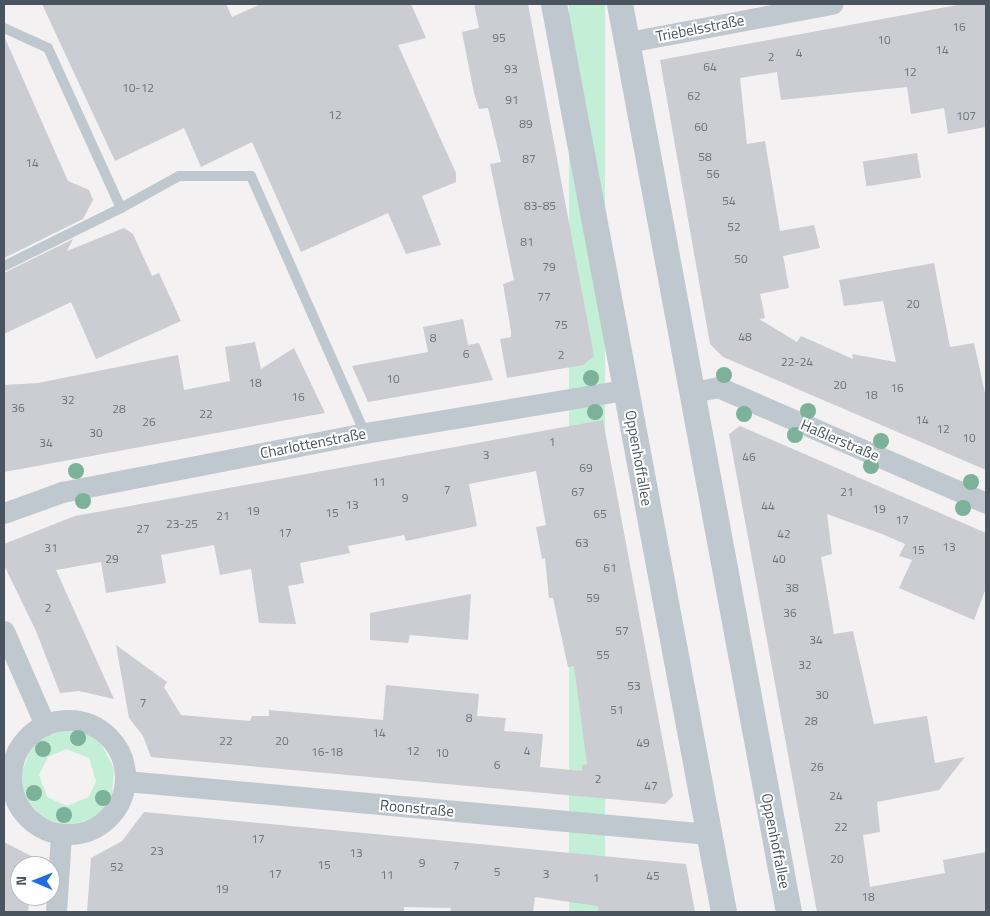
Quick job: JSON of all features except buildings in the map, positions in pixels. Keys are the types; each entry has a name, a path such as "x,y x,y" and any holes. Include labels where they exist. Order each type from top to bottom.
{"street":[{"name":"Oppenhoffallee","path":"554,4 724,912"},
{"name":"Oppenhoffallee","path":"620,4 789,912"},
{"name":"Triebelsstraße","path":"628,42 829,4"},
{"name":"Haßlerstraße","path":"693,392 718,387 986,503"},
{"name":"Charlottenstraße","path":"4,513 62,492 365,433 626,390"},
{"path":"4,630 45,725"},
{"path":"72,720 100,729 120,754 126,781 115,810 104,822 82,833 61,834 32,821 9,796 11,774 18,751 26,740 45,725 72,720"},
{"name":"Roonstraße","path":"126,781 709,834"},
{"path":"56,912 61,834"}],"lane":[{"path":"4,28 48,48 121,208"},
{"path":"4,266 121,208 179,176 251,176 365,433"}],"green space":[{"path":"569,4 605,4 605,912 569,912"},
{"path":"63,730 90,735 101,744 114,768 112,796 104,809 93,818 68,826 43,818 26,799 22,787 21,774 30,750 39,740","holes":["66,749 89,758 96,781 89,797 67,806 47,797 39,775 48,757"]}]}
